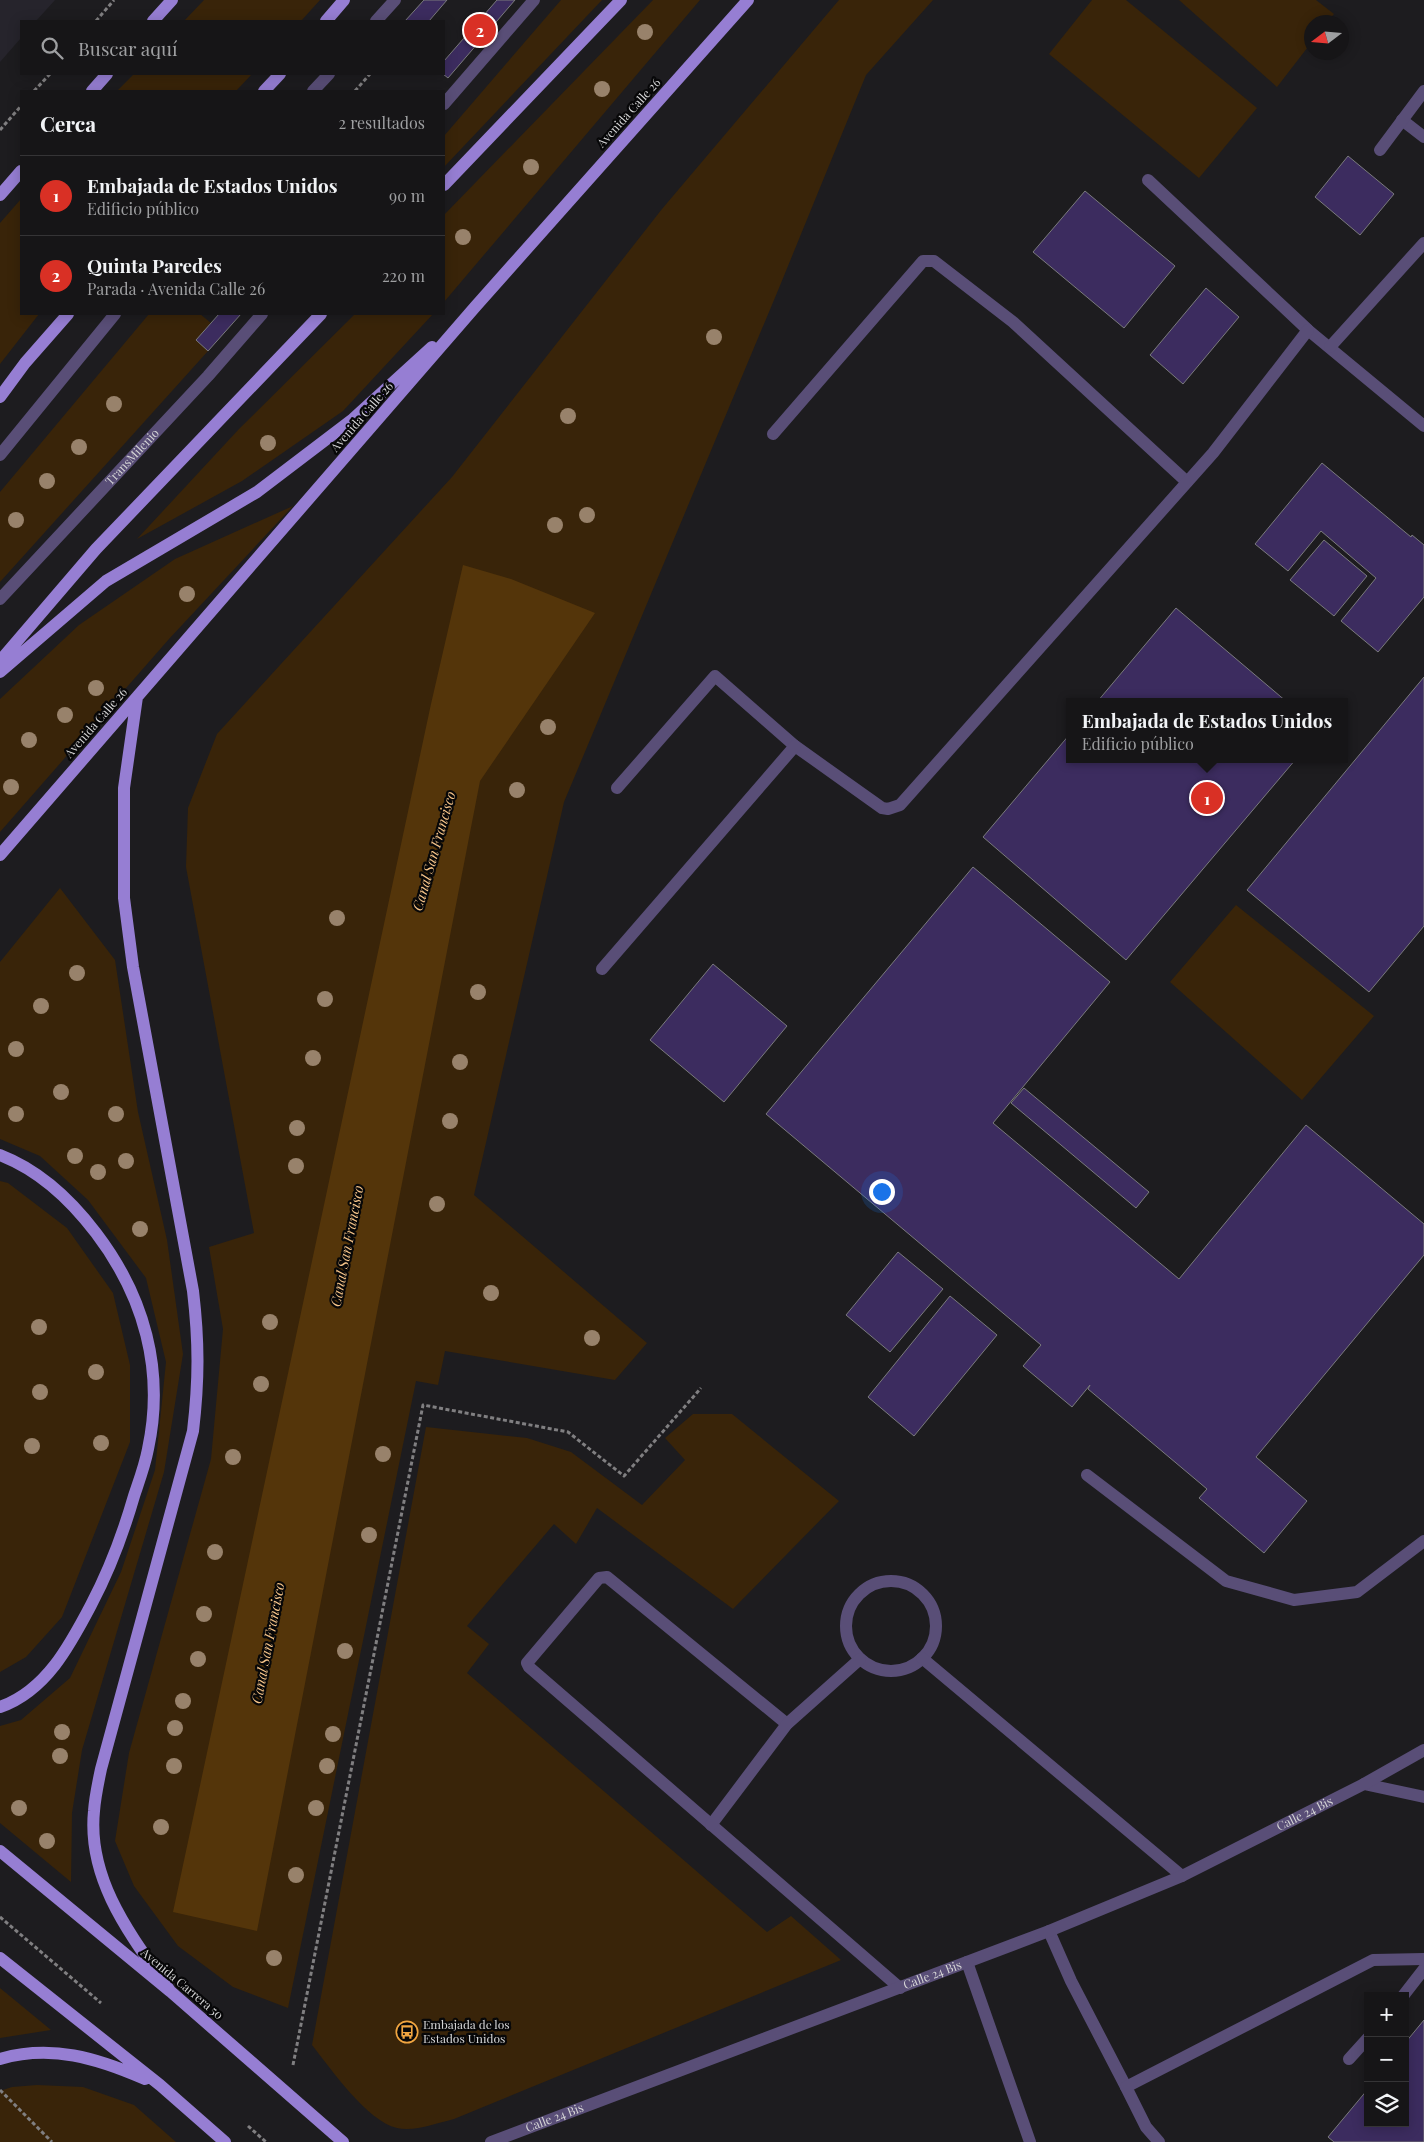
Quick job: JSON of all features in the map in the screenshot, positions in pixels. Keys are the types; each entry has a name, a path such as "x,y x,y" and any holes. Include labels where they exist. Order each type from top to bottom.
{"main road":[{"path":"154,20 172,0"},
{"path":"327,20 344,0"},
{"path":"445,184 621,0"},
{"name":"Avenida Calle 26","path":"0,855 475,307 748,0"},
{"path":"93,90 106,75"},
{"path":"265,90 279,75"},
{"path":"0,195 20,172"},
{"path":"0,672 106,581 257,492 353,419 475,307"},
{"path":"0,397 25,363 67,315"},
{"path":"0,661 96,548 320,315"},
{"path":"138,697 124,788 124,898 133,967 193,1291 199,1337 199,1382 192,1431 101,1769 94,1812 96,1858 106,1888 126,1929 170,1991"},
{"path":"0,1156 15,1161 48,1182 82,1215 116,1260 140,1309 152,1354 154,1404 148,1450 126,1522 102,1584 68,1648 41,1681 9,1704 0,1707"},
{"name":"Avenida Carrera 50","path":"0,1851 170,1991 343,2142"},
{"path":"0,1958 160,2085 225,2142"},
{"path":"0,2059 41,2052 73,2054 114,2065 160,2085"}],"street":[{"path":"377,20 395,0"},
{"path":"445,103 534,0"},
{"path":"314,90 328,75"},
{"path":"1380,150 1424,91"},
{"path":"1402,120 1424,137"},
{"path":"1148,180 1308,330 1424,426"},
{"path":"1330,347 1424,243"},
{"path":"773,434 924,261 934,260 1013,322 1187,482"},
{"path":"0,455 114,315"},
{"name":"TransMilenio","path":"0,599 208,376 261,315"},
{"path":"617,788 715,676 795,746 882,808 888,809 900,805 1187,482 1308,330"},
{"path":"602,968 795,746"},
{"path":"1087,1475 1226,1581 1294,1600 1357,1592 1424,1541"},
{"path":"787,1724 607,1577 599,1578 528,1659 529,1667 900,1988"},
{"path":"890,1580 908,1583 923,1594 932,1609 936,1626 932,1644 922,1658 908,1668 891,1671 875,1668 860,1659 850,1645 846,1627 849,1609 858,1594 872,1584 890,1580"},
{"path":"922,1658 1182,1876"},
{"path":"711,1825 787,1724 860,1659"},
{"name":"Calle 24 Bis","path":"491,2142 1049,1931 1182,1876 1364,1784 1424,1750"},
{"path":"1364,1784 1424,1797"},
{"path":"1049,1931 1071,1981 1146,2127 1159,2142"},
{"path":"1126,2087 1373,1960 1424,1959"},
{"path":"968,1962 1030,2142"},
{"path":"1406,1992 1424,1969"},
{"path":"1349,2059 1364,2042"}],"path":[{"path":"97,20 114,0"},
{"path":"35,90 49,75"},
{"path":"356,90 369,75"},
{"path":"0,130 20,107"},
{"path":"289,2095 294,2059 423,1405 568,1432 624,1476 701,1388"},
{"path":"0,2090 52,2142"}],"shaded area":[{"path":"0,0 55,0 37,20 20,20 20,39 0,62"},
{"path":"204,0 320,0 302,20 185,20"},
{"path":"561,0 602,0 445,166 445,135"},
{"path":"653,0 700,0 445,301 445,214"},
{"path":"839,0 933,0 866,75 564,802 474,1195 647,1343 615,1380 445,1351 438,1385 416,1381 288,2008 233,1987 178,1946 134,1886 115,1841 129,1753 211,1459 223,1329 209,1247 254,1233 186,867 188,808 217,734 452,477 662,209"},
{"path":"1092,0 1126,0 1257,108 1199,178 1049,54"},
{"path":"1179,0 1316,0 1334,14 1304,15 1304,52 1277,87"},
{"path":"133,75 251,75 237,90 118,90"},
{"path":"20,200 20,315 38,315 0,364 0,223"},
{"path":"148,315 201,315 211,323 196,340 208,351 0,582 0,492"},
{"path":"354,315 432,315 343,411 242,481 137,539 239,429"},
{"path":"293,506 169,639 0,832 0,699 79,625 175,559"},
{"path":"60,888 115,960 138,1112 167,1240 183,1354 164,1472 82,1750 72,1813 71,1882 0,1823 0,1726 21,1720 70,1678 121,1572 155,1470 166,1362 146,1278 88,1200 40,1156 0,1139 0,962"},
{"path":"1236,905 1374,1016 1302,1100 1170,982"},
{"path":"0,1181 8,1183 67,1228 113,1293 130,1365 130,1442 62,1617 26,1657 0,1672"},
{"path":"693,1414 732,1414 839,1501 733,1609 597,1508 576,1544 554,1524 467,1626 489,1644 467,1673 767,1932 791,1916 841,1960 454,2119 411,2129 397,2128 386,2123 362,2105 339,2080 312,2045 426,1427 527,1438 571,1452 642,1505 685,1460 665,1438"},
{"path":"0,1988 51,2030 0,2038"},
{"path":"37,2085 83,2087 134,2105 176,2142 0,2142 0,2091 12,2087"}],"water":[{"name":"Canal San Francisco","path":"463,565 511,579 595,613 480,781 257,1931 173,1912 431,704"}],"building":[{"path":"424,0 447,0 430,20 406,20"},
{"path":"497,0 515,0 448,78 444,75 445,60"},
{"path":"1348,156 1394,194 1360,235 1315,197"},
{"path":"1085,191 1175,266 1124,328 1033,252"},
{"path":"1206,288 1239,317 1183,384 1150,355"},
{"path":"218,315 240,315 208,351 196,340"},
{"path":"1322,463 1411,537 1412,535 1424,545 1424,597 1378,652 1341,621 1376,578 1321,531 1288,571 1255,544"},
{"path":"1324,540 1367,576 1334,616 1290,580"},
{"path":"1176,608 1282,698 1100,698"},
{"path":"1424,677 1424,926 1369,992 1247,890"},
{"path":"1066,739 1066,763 1293,763 1126,960 983,837"},
{"path":"973,867 1110,982 993,1123 1179,1279 1306,1125 1424,1224 1424,1255 1256,1457 1307,1501 1264,1553 1199,1498 1207,1489 1088,1389 1090,1385 1072,1407 1023,1366 1041,1345 766,1114"},
{"path":"713,964 787,1026 724,1102 650,1040"},
{"path":"1024,1088 1149,1192 1136,1208 1011,1103"},
{"path":"898,1252 943,1289 890,1352 846,1315"},
{"path":"950,1296 997,1335 914,1436 868,1397"},
{"path":"1424,2020 1424,2142 1334,2142 1328,2137 1364,2094 1364,2127 1409,2127 1409,2038"}],"place":[{"name":"Quinta Paredes","path":"480,30"},
{"name":"Embajada de Estados Unidos","path":"1207,798"},
{"name":"Embajada de los Estados Unidos","path":"407,2032"}]}
